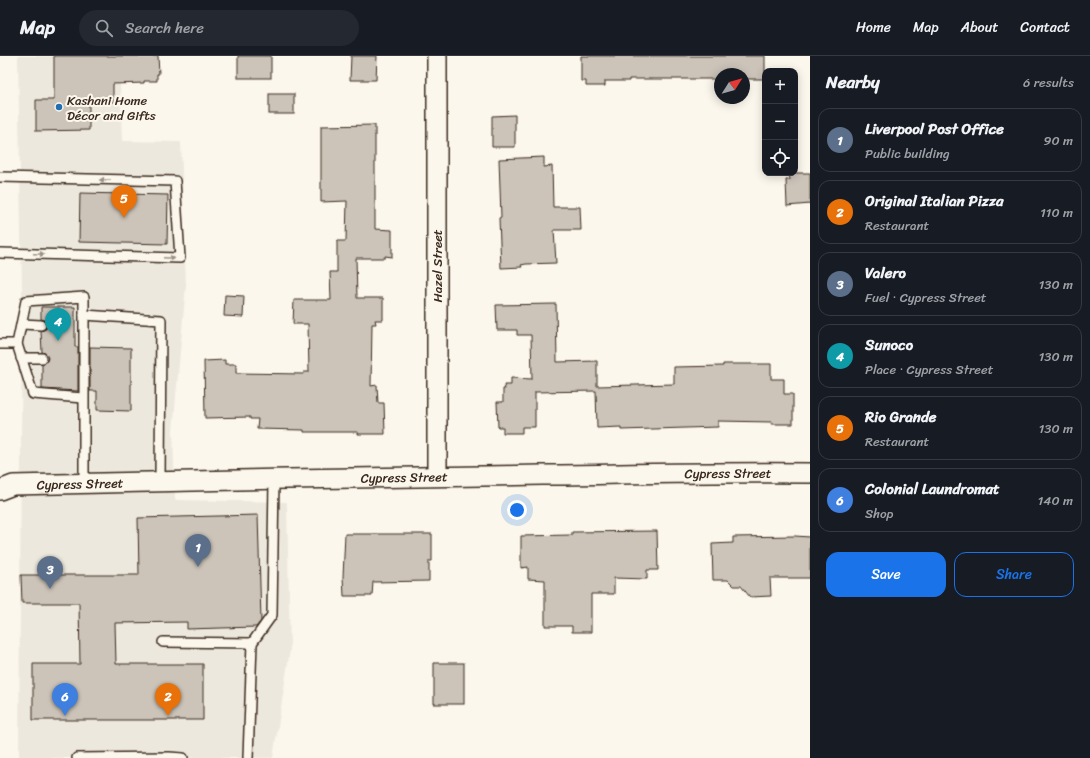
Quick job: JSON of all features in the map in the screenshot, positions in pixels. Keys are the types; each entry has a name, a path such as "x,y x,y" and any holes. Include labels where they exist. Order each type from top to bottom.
{"street":[{"name":"Hazel Street","path":"437,56 437,476"},
{"name":"Cypress Street","path":"0,490 13,485 437,476 752,472 810,473"}],"lane":[{"path":"0,177 175,181 180,258 0,253"},
{"path":"84,398 33,394 17,344 26,301 84,297 84,315 79,325 79,358 84,398 84,484"},
{"path":"84,315 161,320 160,482"},
{"path":"22,324 41,325"},
{"path":"0,344 17,344"},
{"path":"21,358 42,358"},
{"path":"248,758 252,643 272,615 274,480"},
{"path":"163,642 252,643"},
{"path":"77,758 183,758"}],"shaded area":[{"path":"18,56 119,56 122,141 181,142 186,285 173,431 175,500 287,502 290,650 273,758 19,758 22,289"}],"building":[{"path":"54,56 158,56 159,74 157,74 157,81 113,84 113,102 89,102 89,130 36,131 36,100 54,100"},
{"path":"238,56 271,56 271,78 238,78"},
{"path":"351,56 377,56 376,80 350,80"},
{"path":"581,56 765,56 765,68 762,68 762,79 750,79 750,68 714,68 714,79 629,79 629,81 605,81 605,86 586,86 586,81 581,81"},
{"path":"269,94 294,94 294,114 269,114"},
{"path":"515,115 515,147 492,147 492,116"},
{"path":"375,125 375,229 392,230 392,257 356,258 357,298 383,298 383,320 375,320 376,324 372,324 371,386 377,385 378,403 384,403 385,434 257,429 258,419 250,419 250,417 205,418 204,361 225,360 225,364 236,364 236,373 304,374 304,372 309,372 308,324 293,324 294,300 331,300 330,272 337,272 337,241 346,241 347,201 321,202 321,126"},
{"path":"544,157 544,167 552,166 553,207 580,207 581,230 554,230 556,263 526,264 521,265 522,267 501,268 499,159"},
{"path":"798,173 810,173 810,204 787,206 786,180 790,180 789,176 798,176"},
{"path":"80,193 168,195 167,244 79,242"},
{"path":"225,295 244,296 243,317 224,316"},
{"path":"556,304 557,362 597,361 597,386 674,384 674,367 723,366 723,364 771,364 771,379 784,379 784,394 793,394 793,424 718,421 718,427 621,430 621,427 597,428 596,391 535,392 535,427 522,427 522,433 503,433 503,427 498,427 497,402 503,402 503,389 505,389 504,385 511,385 511,378 532,379 531,335 517,335 517,330 497,330 496,305"},
{"path":"41,307 75,307 75,347 78,347 78,391 42,389 42,364 47,361 48,358 45,353 42,352 41,331 46,329 47,325 45,320 41,319"},
{"path":"90,347 131,348 131,411 97,410 97,391 90,391"},
{"path":"258,515 261,621 256,627 187,629 187,622 115,623 116,664 203,664 203,720 33,720 33,664 80,664 79,603 22,603 21,575 139,575 138,518"},
{"path":"657,531 658,570 647,570 647,579 614,578 614,594 591,594 591,632 572,632 572,626 545,626 545,580 528,579 528,567 521,568 521,536 572,535 572,532"},
{"path":"345,534 432,534 432,561 429,561 429,581 373,582 372,596 344,596 343,577"},
{"path":"733,537 810,537 810,578 770,578 771,596 750,597 741,586 734,586 728,580 713,580 712,544 733,543"},
{"path":"434,663 464,663 464,704 434,704"}],"place":[{"name":"Kashani Home Décor and Gifts","path":"59,107"},
{"name":"Rio Grande","path":"124,218"},
{"name":"Sunoco","path":"58,341"},
{"name":"Liverpool Post Office","path":"198,567"},
{"name":"Valero","path":"50,589"},
{"name":"Colonial Laundromat","path":"65,716"},
{"name":"Original Italian Pizza","path":"168,716"}]}
